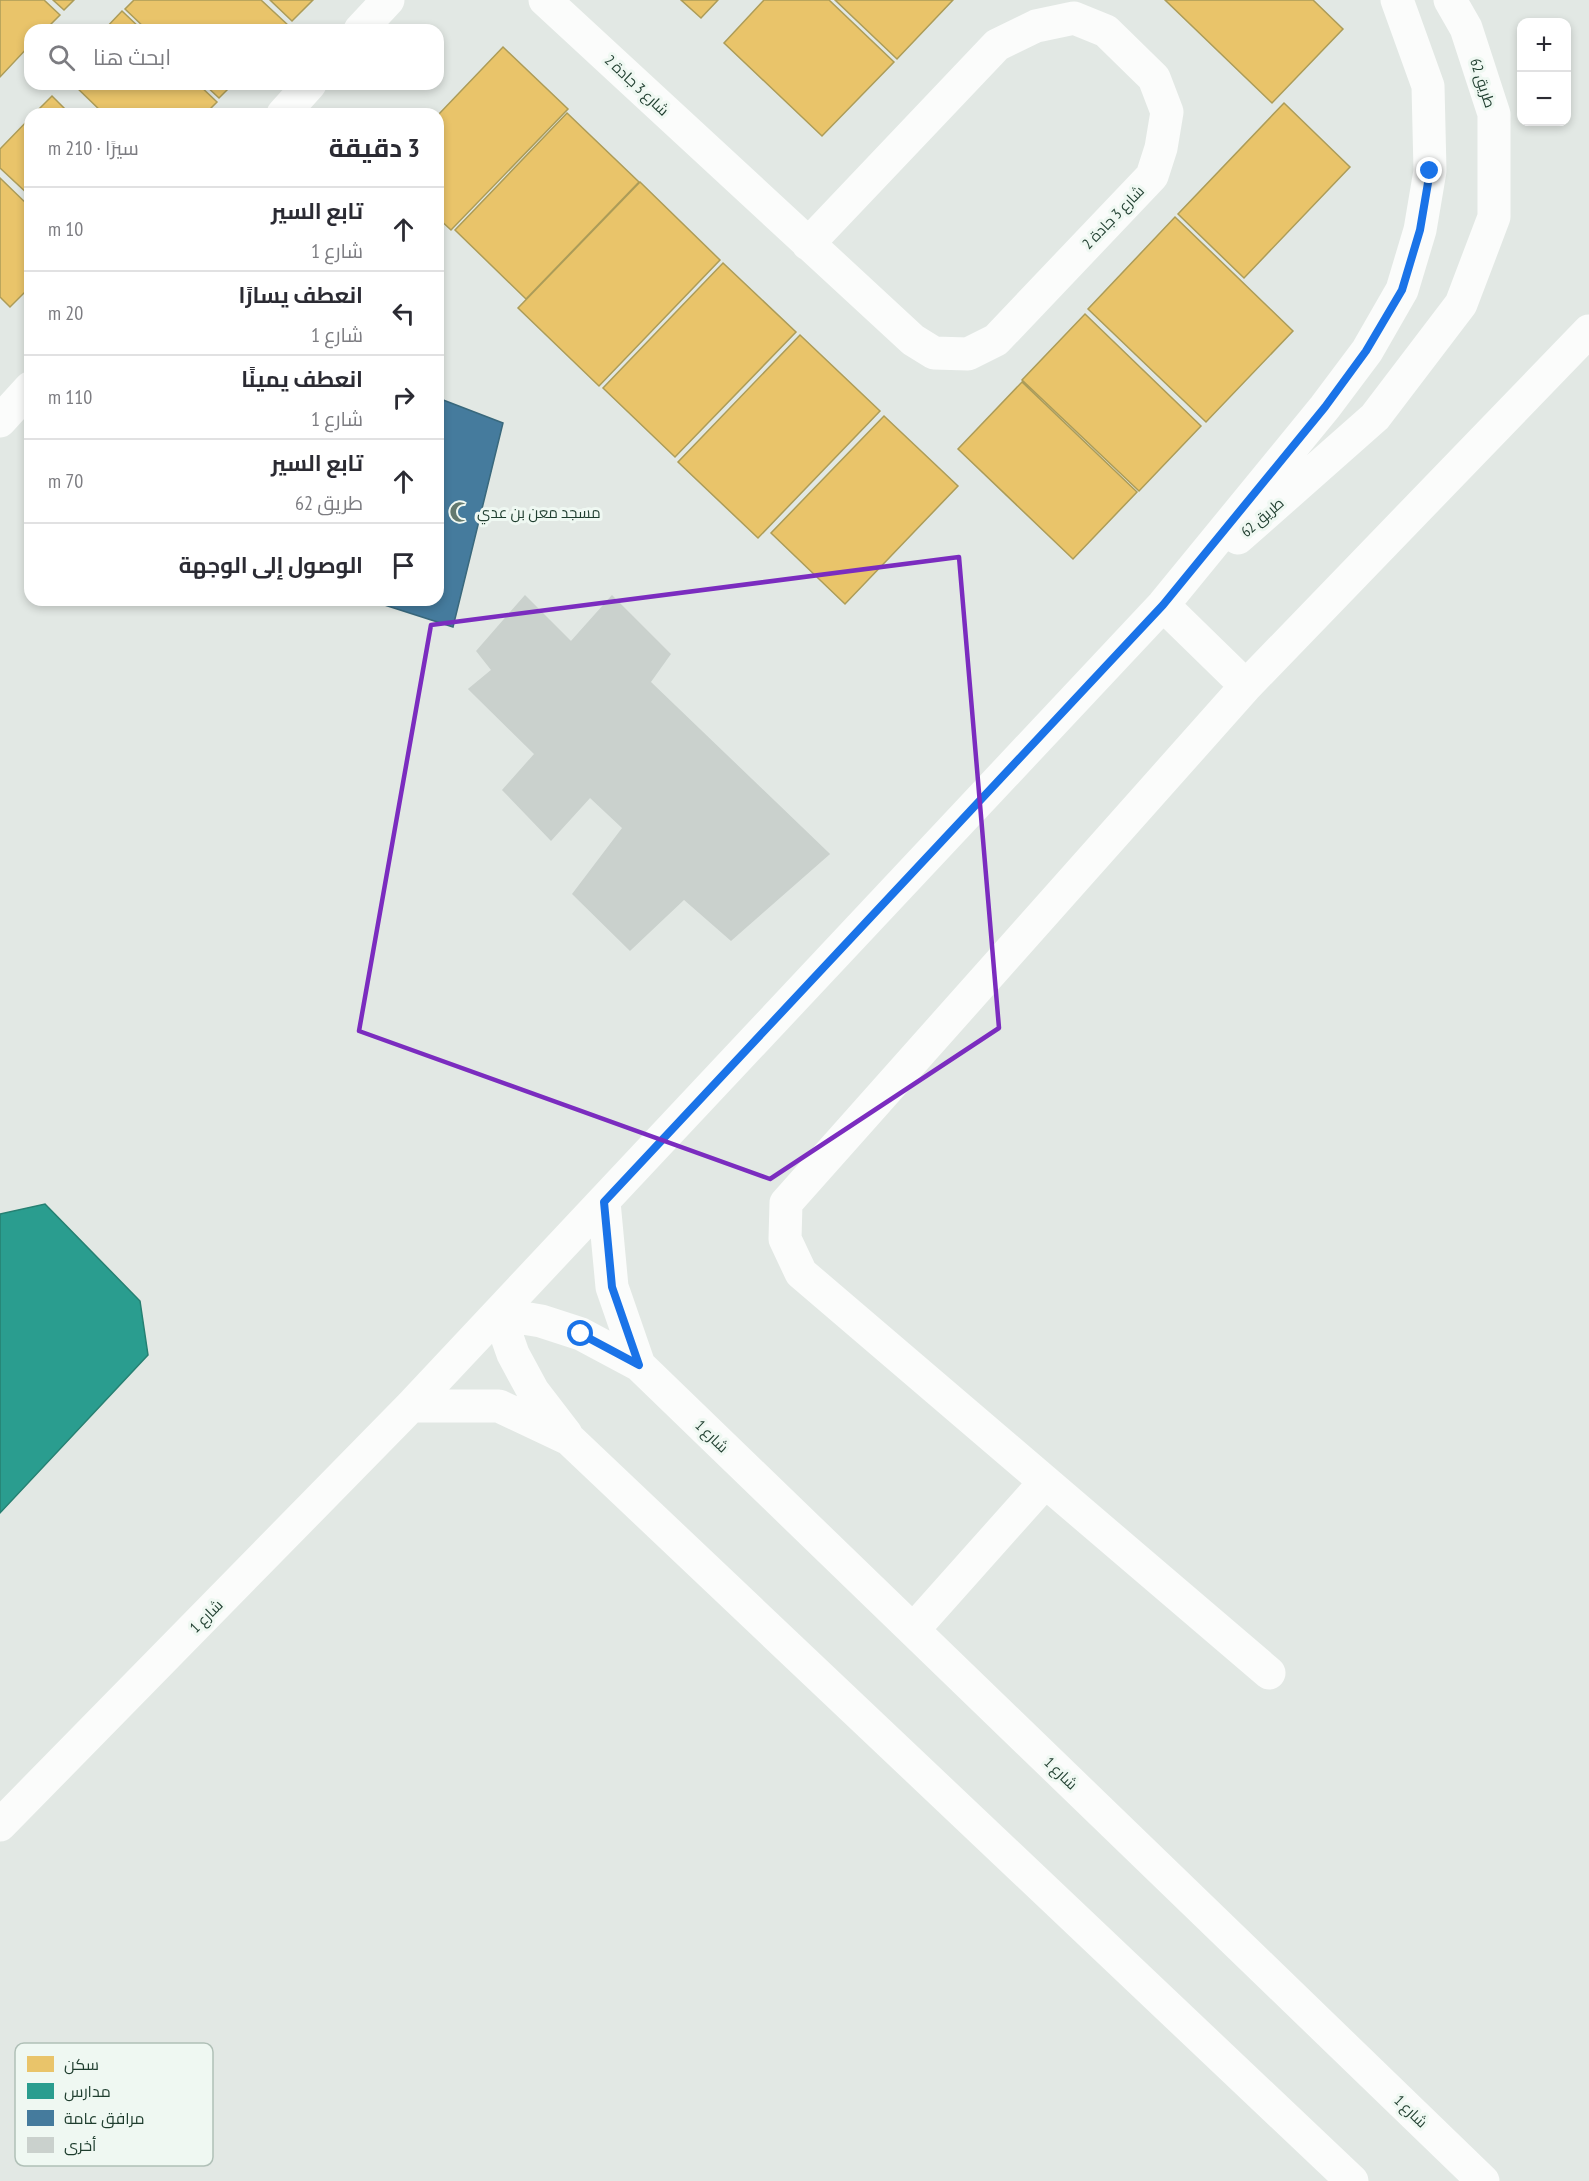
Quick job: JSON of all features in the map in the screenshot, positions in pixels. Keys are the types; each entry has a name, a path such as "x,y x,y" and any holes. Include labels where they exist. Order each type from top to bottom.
{"street":[{"path":"366,24 388,0"},
{"name":"شارع 3 جادة 2","path":"545,0 808,244 913,340 934,353 968,354 996,340 1152,176 1161,148 1167,111 1154,78 1106,31 1074,18 1036,26 997,45 808,244"},
{"name":"طريق 62","path":"1163,605 1325,407 1366,351 1402,290 1420,230 1430,171 1428,86 1397,0"},
{"name":"طريق 62","path":"1163,605 1375,417 1461,304 1494,218 1494,114 1466,28 1450,0"},
{"path":"288,108 305,90"},
{"path":"1269,1673 801,1273 785,1239 786,1203 1246,686 1589,331"},
{"path":"0,421 24,395"},
{"path":"1163,605 1246,686"},
{"name":"شارع 1","path":"0,1825 499,1314 1163,605"},
{"name":"شارع 1","path":"604,1202 612,1287 639,1365"},
{"path":"499,1314 513,1354 533,1391 569,1439 1352,2181"},
{"name":"شارع 1","path":"499,1314 541,1321 581,1334 639,1365 1483,2181"},
{"path":"411,1406 500,1406 569,1439"},
{"path":"913,1630 1045,1482"}],"highlighted area":[{"path":"959,557 999,1028 770,1179 359,1031 431,625"}],"building: سكن":[{"path":"0,0 44,0 60,15 51,24 24,24 24,51 0,77"},
{"path":"53,0 74,0 64,10"},
{"path":"134,0 261,0 287,24 141,24 125,9"},
{"path":"270,0 313,0 292,21"},
{"path":"681,0 718,0 701,18"},
{"path":"764,0 829,0 894,62 822,136 724,43"},
{"path":"835,0 953,0 897,59"},
{"path":"1165,0 1313,0 1343,29 1272,103"},
{"path":"122,11 136,24 110,24"},
{"path":"503,47 568,109 451,230 444,224 444,109"},
{"path":"79,90 204,90 217,102 211,108 98,108"},
{"path":"210,90 227,90 219,98"},
{"path":"52,96 64,108 40,108"},
{"path":"1284,103 1350,167 1244,278 1178,214"},
{"path":"567,113 639,182 526,299 455,230"},
{"path":"24,124 24,190 0,168 0,149"},
{"path":"0,178 24,201 24,293 10,307 0,297"},
{"path":"640,182 720,260 599,386 518,308"},
{"path":"1175,217 1293,331 1206,422 1088,309"},
{"path":"723,263 796,332 675,457 603,388"},
{"path":"1085,314 1201,426 1139,491 1022,380"},
{"path":"800,335 880,411 758,538 678,462"},
{"path":"1022,382 1137,492 1073,559 958,449"},
{"path":"884,416 958,486 845,604 771,533"}],"building: مدارس":[{"path":"45,1204 140,1301 148,1355 0,1513 0,1214"}],"building: مرافق عامة":[{"name":"مسجد معن بن عدي","path":"444,400 503,423 453,627 388,606 444,606"}],"building: أخرى":[{"path":"525,596 571,642 612,596 670,654 650,682 829,854 731,940 684,899 630,950 573,894 623,828 590,797 551,840 503,790 535,754 469,689 492,670 477,651"}],"place":[{"name":"مسجد معن بن عدي","path":"460,512"}],"route":[{"path":"581,1334 639,1365 612,1287 604,1202 1163,605 1325,407 1366,351 1402,290 1420,230 1430,171"}]}
